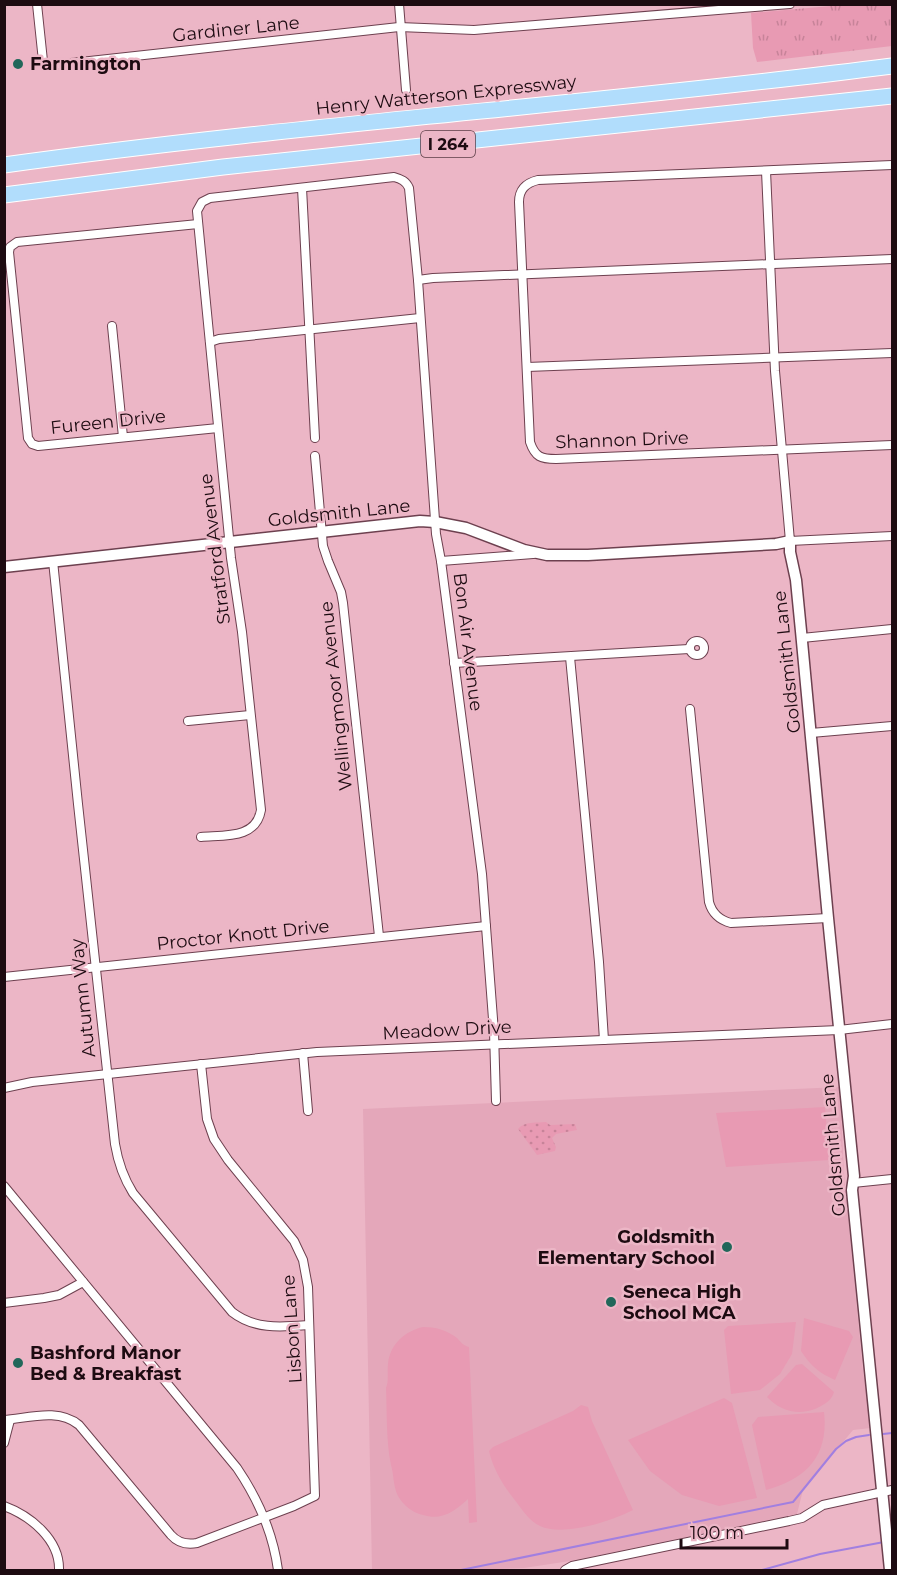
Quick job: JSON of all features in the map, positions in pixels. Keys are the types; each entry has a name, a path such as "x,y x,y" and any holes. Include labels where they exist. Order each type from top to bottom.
{"highway":[{"name":"Henry Watterson Expressway","path":"4,163 361,123 782,80 892,66"},
{"name":"I 264","path":"4,195 223,167 892,96"}],"street":[{"name":"Gardiner Lane","path":"37,4 44,63 53,65 401,28 474,30 790,4"},
{"path":"399,4 406,90"},
{"name":"Shannon Drive","path":"892,165 538,180 529,183 519,195 530,442 532,450 541,458 892,445"},
{"path":"766,171 774,358 790,541 892,536"},
{"name":"Bon Air Avenue","path":"302,188 394,177 405,181 409,188 418,280 435,522 482,874 496,1101"},
{"path":"302,188 315,438"},
{"name":"Stratford Avenue","path":"201,837 245,832 252,828 258,820 261,810 230,542 197,211 202,202 210,198 302,188"},
{"name":"Fureen Drive","path":"198,224 17,242 13,244 9,252 30,442 38,446 218,429"},
{"path":"418,280 892,259"},
{"path":"210,342 219,339 420,318"},
{"path":"112,326 123,437"},
{"path":"527,368 892,353"},
{"name":"Wellingmoor Avenue","path":"315,456 324,551 344,603 379,936"},
{"name":"Goldsmith Lane","path":"4,567 420,521 466,528 537,554 588,555 776,544 790,541 802,638 854,1176 852,1190 888,1491 886,1532 890,1570"},
{"path":"441,561 537,554"},
{"name":"Autumn Way","path":"53,561 117,1155 126,1181 141,1203 226,1306 238,1317 261,1326 309,1325"},
{"path":"802,638 892,629"},
{"path":"454,663 689,649"},
{"path":"570,657 599,962 604,1040"},
{"path":"690,710 708,902 712,911 719,918 731,923 828,918"},
{"path":"188,721 250,715"},
{"path":"811,734 892,726"},
{"name":"Proctor Knott Drive","path":"4,977 486,926"},
{"name":"Meadow Drive","path":"4,1089 22,1083 303,1053 839,1030 892,1024"},
{"path":"303,1053 308,1111"},
{"name":"Lisbon Lane","path":"201,1064 207,1119 214,1138 228,1160 289,1234 303,1260 307,1278 315,1496 264,1518"},
{"path":"853,1183 892,1179"},
{"path":"4,1186 237,1468 251,1490 264,1518 278,1570"},
{"path":"4,1303 58,1295 83,1282"},
{"path":"4,1443 7,1420 57,1415 74,1421 179,1542 197,1543 264,1518"},
{"path":"565,1570 572,1566 795,1520 809,1515 822,1505 888,1491"},
{"path":"4,1506 33,1522 48,1538 58,1555 59,1570"}],"shaded area":[{"path":"840,1087 844,1174 863,1371 871,1428 853,1430 803,1490 797,1514 570,1561 524,1568 372,1570 363,1109"}],"green space":[{"path":"854,4 892,5 892,46 757,62 753,48 751,13"},
{"path":"825,1107 829,1160 726,1167 716,1113"},
{"path":"546,1122 550,1125 575,1124 577,1130 556,1134 552,1138 556,1147 555,1151 537,1155 518,1129 527,1124"},
{"path":"804,1318 849,1331 853,1337 835,1380 824,1375 808,1361 801,1351"},
{"path":"796,1322 792,1354 780,1374 760,1390 731,1394 724,1330 728,1326"},
{"path":"423,1327 445,1331 469,1347 477,1522 469,1523 468,1499 448,1514 430,1517 409,1508 400,1499 395,1488 387,1437 386,1388 389,1357 395,1345 405,1335"},
{"path":"802,1364 834,1392 831,1399 814,1409 799,1412 785,1409 767,1397 796,1365"},
{"path":"724,1398 732,1403 757,1498 719,1506 682,1495 650,1471 628,1440"},
{"path":"581,1405 588,1407 592,1421 633,1510 613,1519 574,1529 550,1529 536,1524 522,1510 499,1476 489,1451"},
{"path":"824,1412 823,1441 812,1463 793,1479 766,1490 752,1425 758,1417"}],"waterway":[{"path":"883,1434 892,1433"},
{"path":"461,1570 793,1502 836,1449 846,1441 869,1435"},
{"path":"762,1570 820,1554 884,1542"}],"place":[{"name":"Farmington","path":"18,64"},
{"name":"Goldsmith Elementary School","path":"727,1247"},
{"name":"Seneca High School MCA","path":"611,1302"},
{"name":"Bashford Manor Bed & Breakfast","path":"18,1363"}]}
